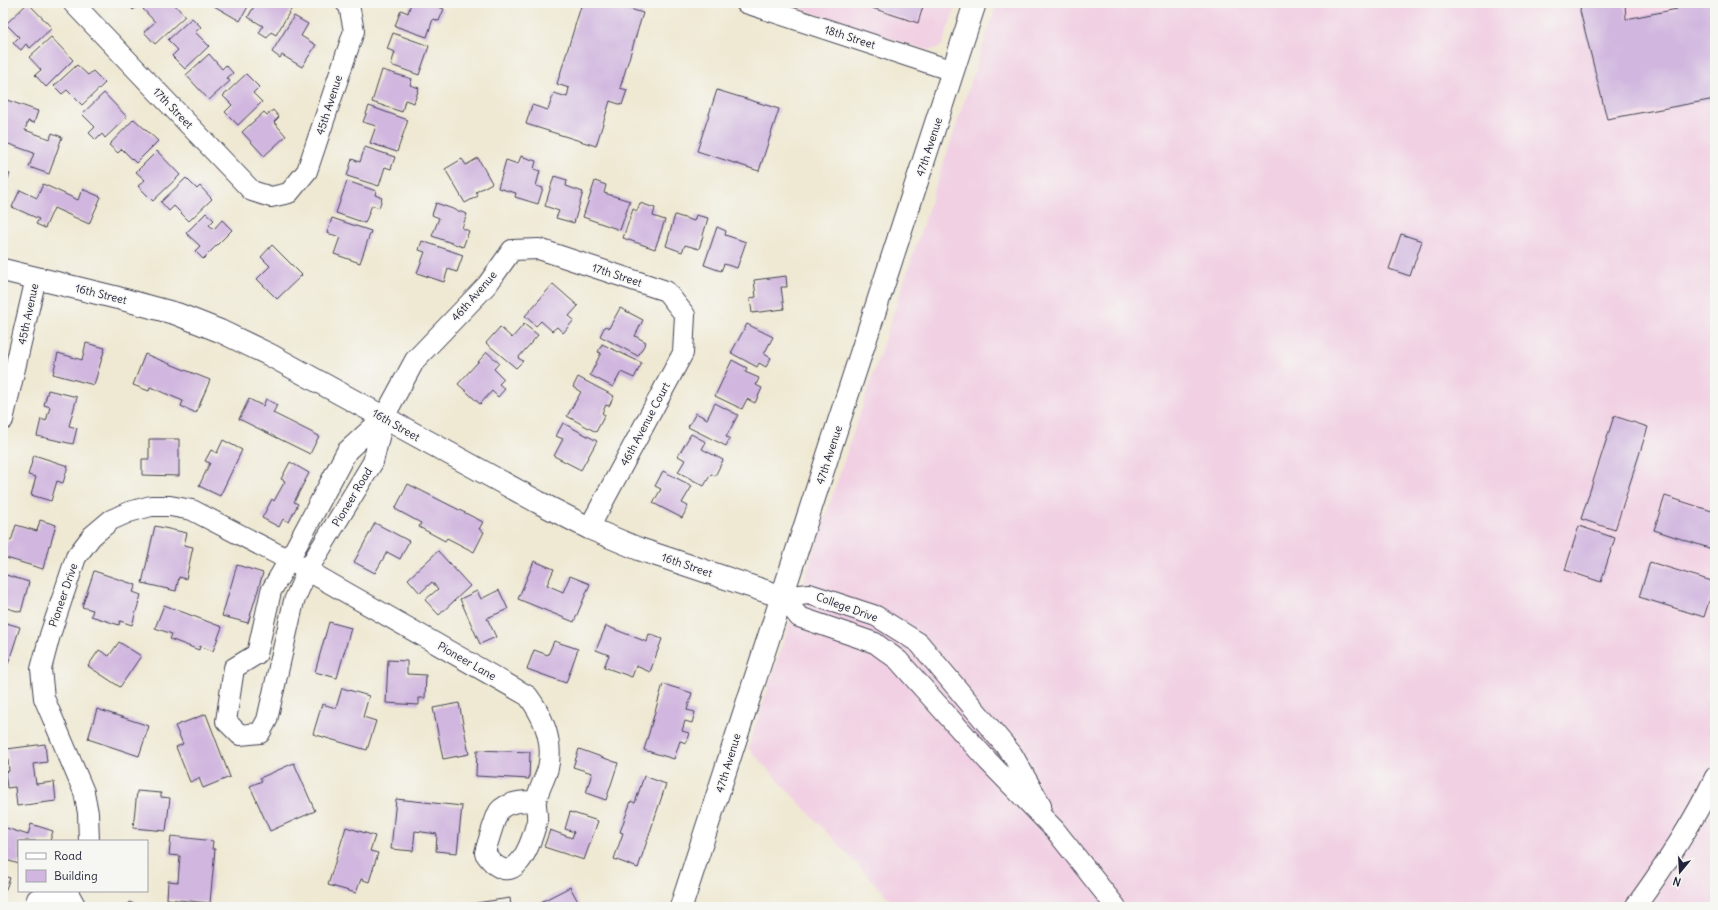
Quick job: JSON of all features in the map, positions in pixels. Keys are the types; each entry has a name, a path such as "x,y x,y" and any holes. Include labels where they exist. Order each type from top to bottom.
{"main road":[{"name":"47th Avenue","path":"681,907 975,3"},
{"name":"16th Street","path":"3,270 177,314 220,331 270,355 384,417 446,453 589,528 639,549 782,597"}],"street":[{"name":"17th Street","path":"73,3 252,191 271,197 281,195"},
{"name":"45th Avenue","path":"281,195 289,193 307,171 312,157 354,31 349,5 346,3"},
{"name":"18th Street","path":"751,4 954,71"},
{"name":"17th Street","path":"539,249 666,291 685,315"},
{"name":"46th Avenue","path":"416,360 487,285 512,250 539,249"},
{"name":"45th Avenue","path":"3,420 36,278"},
{"name":"46th Avenue Court","path":"589,528 683,353 685,315"},
{"name":"Pioneer Road","path":"384,417 347,451 271,591 257,654 234,668 226,721 240,735 260,733 267,720 294,602 307,571 373,462 384,417 416,360"},
{"name":"Pioneer Drive","path":"88,840 88,813 84,792 44,698 42,669 50,635 76,557 92,536 111,520 129,512 151,506 170,506 192,510 289,560 307,571"},
{"name":"Pioneer Lane","path":"307,571 528,696 537,708 546,726 549,743 548,767 536,801"},
{"name":"College Drive","path":"782,597 809,594 876,616 919,643 1012,754 1054,830"},
{"name":"College Drive","path":"782,597 799,617 875,643 898,660 988,761 1054,830 1116,907"},
{"path":"257,654 280,660"},
{"path":"1635,907 1672,854 1715,777"},
{"path":"34,907 37,899 61,892"},
{"path":"68,892 76,907"}],"shaded area":[{"path":"782,3 957,3 942,45 935,49 926,50"},
{"path":"997,3 1715,3 1715,907 897,907 748,748"}],"building":[{"path":"28,3 52,28 30,48 26,44 21,50 13,43 19,37 6,24"},
{"path":"127,3 141,3 133,10"},
{"path":"150,3 173,3 185,16 155,44 144,32 155,22 143,9"},
{"path":"209,3 250,3 240,21"},
{"path":"256,3 283,3 292,8 276,35 271,32 267,38 259,33 263,26 248,17"},
{"path":"411,3 428,3 444,9 439,21 433,19 427,37 395,26 401,10 408,13"},
{"path":"582,3 611,3 643,13 620,88 627,90 622,105 610,101 596,146 526,124 532,105 548,110 554,93 567,97 569,88 557,84"},
{"path":"874,3 924,3 918,23 872,8"},
{"path":"1581,3 1625,3 1626,19 1677,9 1675,3 1715,3 1715,99 1607,119 1580,11"},
{"path":"294,16 308,24 301,36 316,45 302,67 282,55 280,58 272,52"},
{"path":"192,18 201,27 195,32 209,46 185,69 172,56 178,50 168,40"},
{"path":"393,33 429,46 419,75 391,65 395,52 387,49"},
{"path":"51,37 73,60 46,87 35,75 41,70 29,57"},
{"path":"209,54 222,69 226,65 233,73 227,78 230,81 209,100 186,75"},
{"path":"77,65 88,75 93,71 105,83 82,105 67,90 62,94 54,86"},
{"path":"382,70 412,79 410,85 419,88 414,103 405,100 402,112 372,102"},
{"path":"246,74 259,87 253,93 262,102 238,125 225,112 232,105 223,96"},
{"path":"3,88 7,90 4,99 38,111 34,123 28,121 25,130 50,139 52,133 62,137 49,174 29,167 34,153 3,142 3,131 6,122 3,121"},
{"path":"717,90 779,109 759,171 697,151"},
{"path":"104,93 127,117 105,138 102,134 96,140 89,133 95,127 82,114"},
{"path":"369,106 408,120 397,152 370,143 376,126 363,122"},
{"path":"273,110 279,117 274,122 286,136 264,156 242,132 264,112 267,115"},
{"path":"134,119 158,141 136,163 122,149 118,153 109,145"},
{"path":"365,147 395,157 391,169 385,167 379,186 347,176 352,159 360,162"},
{"path":"157,151 180,175 153,201 138,186 145,180 136,172"},
{"path":"521,156 536,161 534,169 540,171 536,186 543,188 538,204 515,197 516,193 498,188 506,160 518,164"},
{"path":"478,158 492,183 476,192 478,196 465,203 445,169 462,159 466,165"},
{"path":"3,171 10,174 5,186 8,187 3,199"},
{"path":"554,176 567,180 566,186 583,192 574,223 556,218 559,211 545,206"},
{"path":"186,178 197,189 200,186 212,199 189,221 174,206 169,211 161,202"},
{"path":"347,181 376,191 375,195 382,198 379,208 372,205 365,223 336,213"},
{"path":"595,181 606,185 604,193 630,201 620,230 583,217"},
{"path":"43,184 78,200 82,189 101,197 89,224 54,208 45,228 36,224 39,219 12,207 20,190 37,198"},
{"path":"3,200 8,202 4,212 3,211"},
{"path":"436,203 467,214 462,228 469,231 463,247 432,236 439,218 432,215"},
{"path":"640,203 655,208 653,216 665,220 655,249 623,238 633,209 637,211"},
{"path":"206,213 214,220 209,225 214,229 222,220 232,230 203,259 195,251 200,246 186,233"},
{"path":"675,215 694,221 696,215 708,218 699,249 685,245 682,252 666,246"},
{"path":"332,218 371,231 360,263 334,254 340,237 327,233"},
{"path":"717,227 726,231 725,235 746,242 737,268 724,264 721,271 704,265"},
{"path":"1401,234 1422,241 1410,276 1389,269"},
{"path":"422,241 463,255 457,272 448,269 444,282 417,273 425,252 419,250"},
{"path":"272,245 302,275 277,299 257,279 270,266 261,257"},
{"path":"786,276 787,287 781,287 784,309 752,313 750,298 756,297 754,280"},
{"path":"553,284 578,306 569,316 574,320 563,333 557,327 552,331 541,321 536,326 525,316"},
{"path":"620,308 643,320 635,336 646,342 638,356 600,336 605,326 609,328"},
{"path":"524,324 538,335 518,358 523,361 516,368 486,343 500,327 512,338"},
{"path":"747,324 773,337 764,354 771,358 766,367 759,363 757,367 731,353"},
{"path":"86,343 105,348 94,385 53,374 58,353 82,360"},
{"path":"602,344 642,363 634,378 621,372 613,387 590,375 601,353 598,352"},
{"path":"487,352 499,363 494,369 504,379 499,384 505,389 498,397 492,391 480,404 458,384"},
{"path":"145,354 210,380 196,413 181,406 183,401 150,387 149,391 133,385"},
{"path":"732,360 747,368 745,372 759,378 756,385 762,388 755,403 747,399 742,409 715,396"},
{"path":"578,377 614,396 609,406 606,405 602,413 605,415 596,432 567,416 581,392 573,387"},
{"path":"48,390 77,397 69,426 77,428 73,444 37,436 41,419 46,421 50,407 44,405"},
{"path":"249,399 263,406 266,399 277,405 273,413 319,436 310,454 239,419"},
{"path":"715,403 738,415 726,437 730,438 726,446 688,427 696,413 707,419"},
{"path":"1614,416 1648,427 1615,530 1581,519"},
{"path":"563,423 597,441 581,470 554,456 563,439 556,436"},
{"path":"691,434 706,442 702,449 723,460 715,476 711,474 704,486 678,472 685,460 678,456"},
{"path":"149,439 179,439 179,476 142,475 142,459 149,459"},
{"path":"223,440 242,450 220,496 199,486 210,463 205,461 211,450 217,453"},
{"path":"34,455 68,466 63,483 57,481 51,501 31,495 36,477 28,475"},
{"path":"290,462 309,473 294,502 298,504 289,522 283,519 279,527 262,518 272,499 274,501 285,481 281,479"},
{"path":"663,471 692,486 682,503 688,506 682,518 653,503 661,489 655,486"},
{"path":"408,484 483,522 479,529 484,532 474,552 447,538 445,541 419,527 421,523 395,509"},
{"path":"1665,496 1715,512 1715,550 1654,530"},
{"path":"40,520 56,525 43,569 3,557 8,540 11,541 16,525 37,531"},
{"path":"375,523 409,541 400,559 387,552 375,573 354,562"},
{"path":"155,526 187,533 184,545 193,547 186,579 179,577 176,591 142,583"},
{"path":"1579,526 1615,538 1601,582 1565,570"},
{"path":"438,551 470,586 439,615 425,600 438,589 432,582 420,593 408,579"},
{"path":"534,561 554,569 547,585 563,592 570,576 590,584 574,622 518,599"},
{"path":"1650,562 1715,582 1704,617 1639,597"},
{"path":"237,565 263,573 248,623 222,616"},
{"path":"94,571 136,585 133,592 141,595 132,625 120,621 119,625 91,616 93,610 82,607"},
{"path":"6,575 29,582 21,612 3,607 3,585"},
{"path":"499,590 508,609 487,618 496,637 480,644 460,599 477,591 481,599"},
{"path":"164,605 222,627 213,651 200,646 199,650 170,639 172,634 155,628"},
{"path":"3,622 20,627 8,664 3,674"},
{"path":"329,622 351,628 337,678 315,672"},
{"path":"606,626 647,642 649,634 662,639 650,672 636,666 632,677 604,667 609,655 596,650"},
{"path":"554,641 578,649 566,683 527,669 534,650 548,655"},
{"path":"119,642 141,656 120,687 88,666 99,650 109,656"},
{"path":"388,660 407,661 407,674 426,675 425,698 419,698 419,705 386,703"},
{"path":"663,684 692,693 687,710 695,712 692,723 685,721 682,731 689,733 686,743 680,741 674,759 644,750"},
{"path":"342,688 369,696 363,717 376,721 367,750 313,734 322,704 336,708"},
{"path":"459,703 469,754 443,759 433,708"},
{"path":"97,709 149,726 139,756 88,739"},
{"path":"206,714 230,777 203,788 199,778 190,782 176,747 183,744 175,726"},
{"path":"45,744 47,762 33,764 36,784 54,782 56,801 17,806 15,787 7,788 5,772 9,771 7,749"},
{"path":"579,749 618,763 606,800 586,793 592,773 573,767"},
{"path":"477,750 530,752 529,779 476,776"},
{"path":"294,763 315,811 270,831 250,786 262,781 260,778"},
{"path":"644,776 666,784 638,868 614,859 623,833 620,832 631,801 635,803"},
{"path":"137,791 161,793 161,797 170,798 166,831 133,828"},
{"path":"396,799 462,806 457,853 436,851 437,834 415,831 413,851 391,849"},
{"path":"570,812 598,821 584,860 544,847 550,830 572,838 574,832 565,829"},
{"path":"31,824 53,831 50,840 18,840 18,864 3,859 3,827 28,835"},
{"path":"346,827 375,836 370,851 378,853 369,882 361,879 356,893 328,885"},
{"path":"171,836 213,841 212,849 215,849 210,903 167,899 168,881 178,882 180,856 169,855"},
{"path":"3,876 10,878 4,894 3,893"},
{"path":"570,887 581,907 544,907 541,902"},
{"path":"510,898 511,907 476,907 476,903"},
{"path":"129,902 143,907 128,907"}]}
